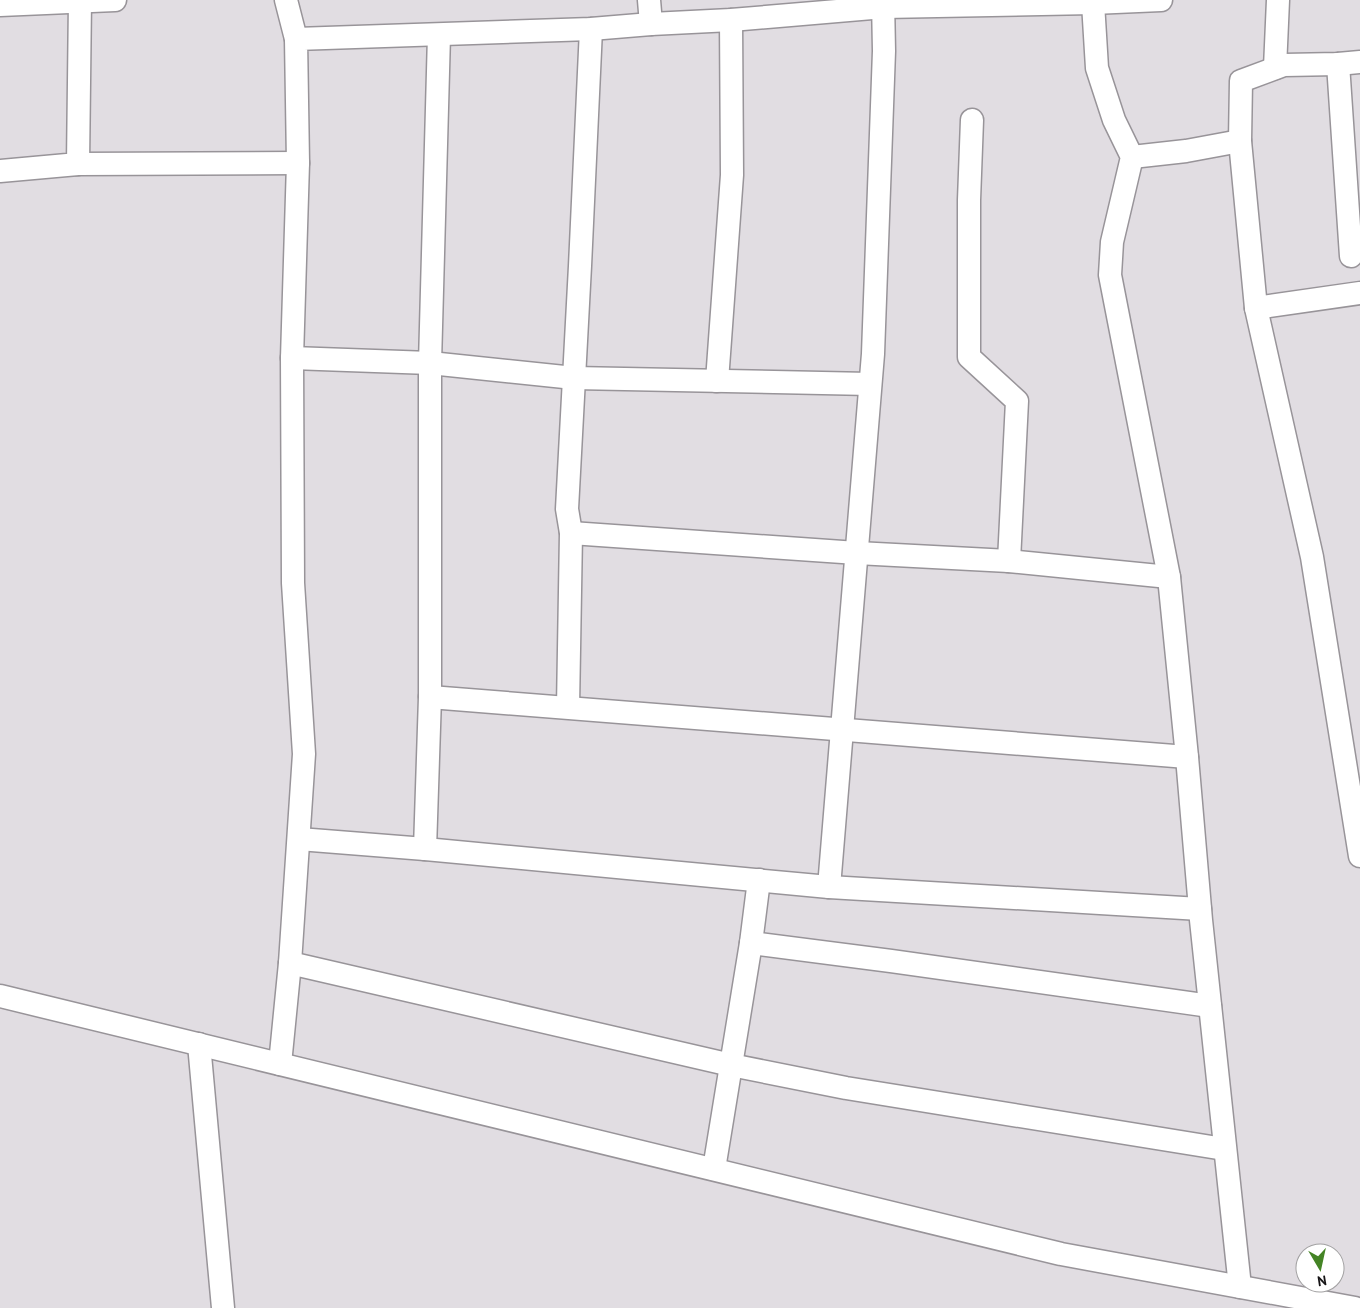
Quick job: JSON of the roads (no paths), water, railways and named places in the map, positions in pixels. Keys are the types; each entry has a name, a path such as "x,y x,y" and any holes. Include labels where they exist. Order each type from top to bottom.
{"street":[{"path":"0,5 115,0"},
{"path":"280,1064 290,964 304,754 293,583 292,358 298,163 296,38 286,0"},
{"path":"649,0 651,24"},
{"path":"296,38 591,29 732,20 883,4 1093,3 1161,0"},
{"path":"1275,68 1278,0"},
{"path":"78,164 80,1"},
{"path":"1093,3 1098,68 1114,120 1132,158 1112,242 1110,275 1168,578 1224,1149 1240,1287"},
{"path":"829,887 873,354 884,51 883,4"},
{"path":"717,381 732,175 732,20"},
{"path":"568,707 571,534 567,510 591,29"},
{"path":"425,849 430,697 430,363 439,34"},
{"path":"1351,256 1349,63 1284,65 1241,81 1240,141 1256,308 1312,556 1360,856"},
{"path":"972,120 969,210 969,357 1017,401 1009,561"},
{"path":"1132,158 1240,141"},
{"path":"0,171 78,164 298,163"},
{"path":"1256,308 1360,293"},
{"path":"292,358 430,363 574,378 870,384"},
{"path":"571,534 1009,561 1168,578"},
{"path":"430,697 1187,757"},
{"path":"299,839 829,887 1200,909"},
{"path":"714,1169 751,942 759,880"},
{"path":"751,942 1210,1006"},
{"path":"290,964 731,1065 846,1088 1224,1149"},
{"path":"0,996 1061,1254 1355,1308"},
{"path":"199,1044 223,1308"}]}
